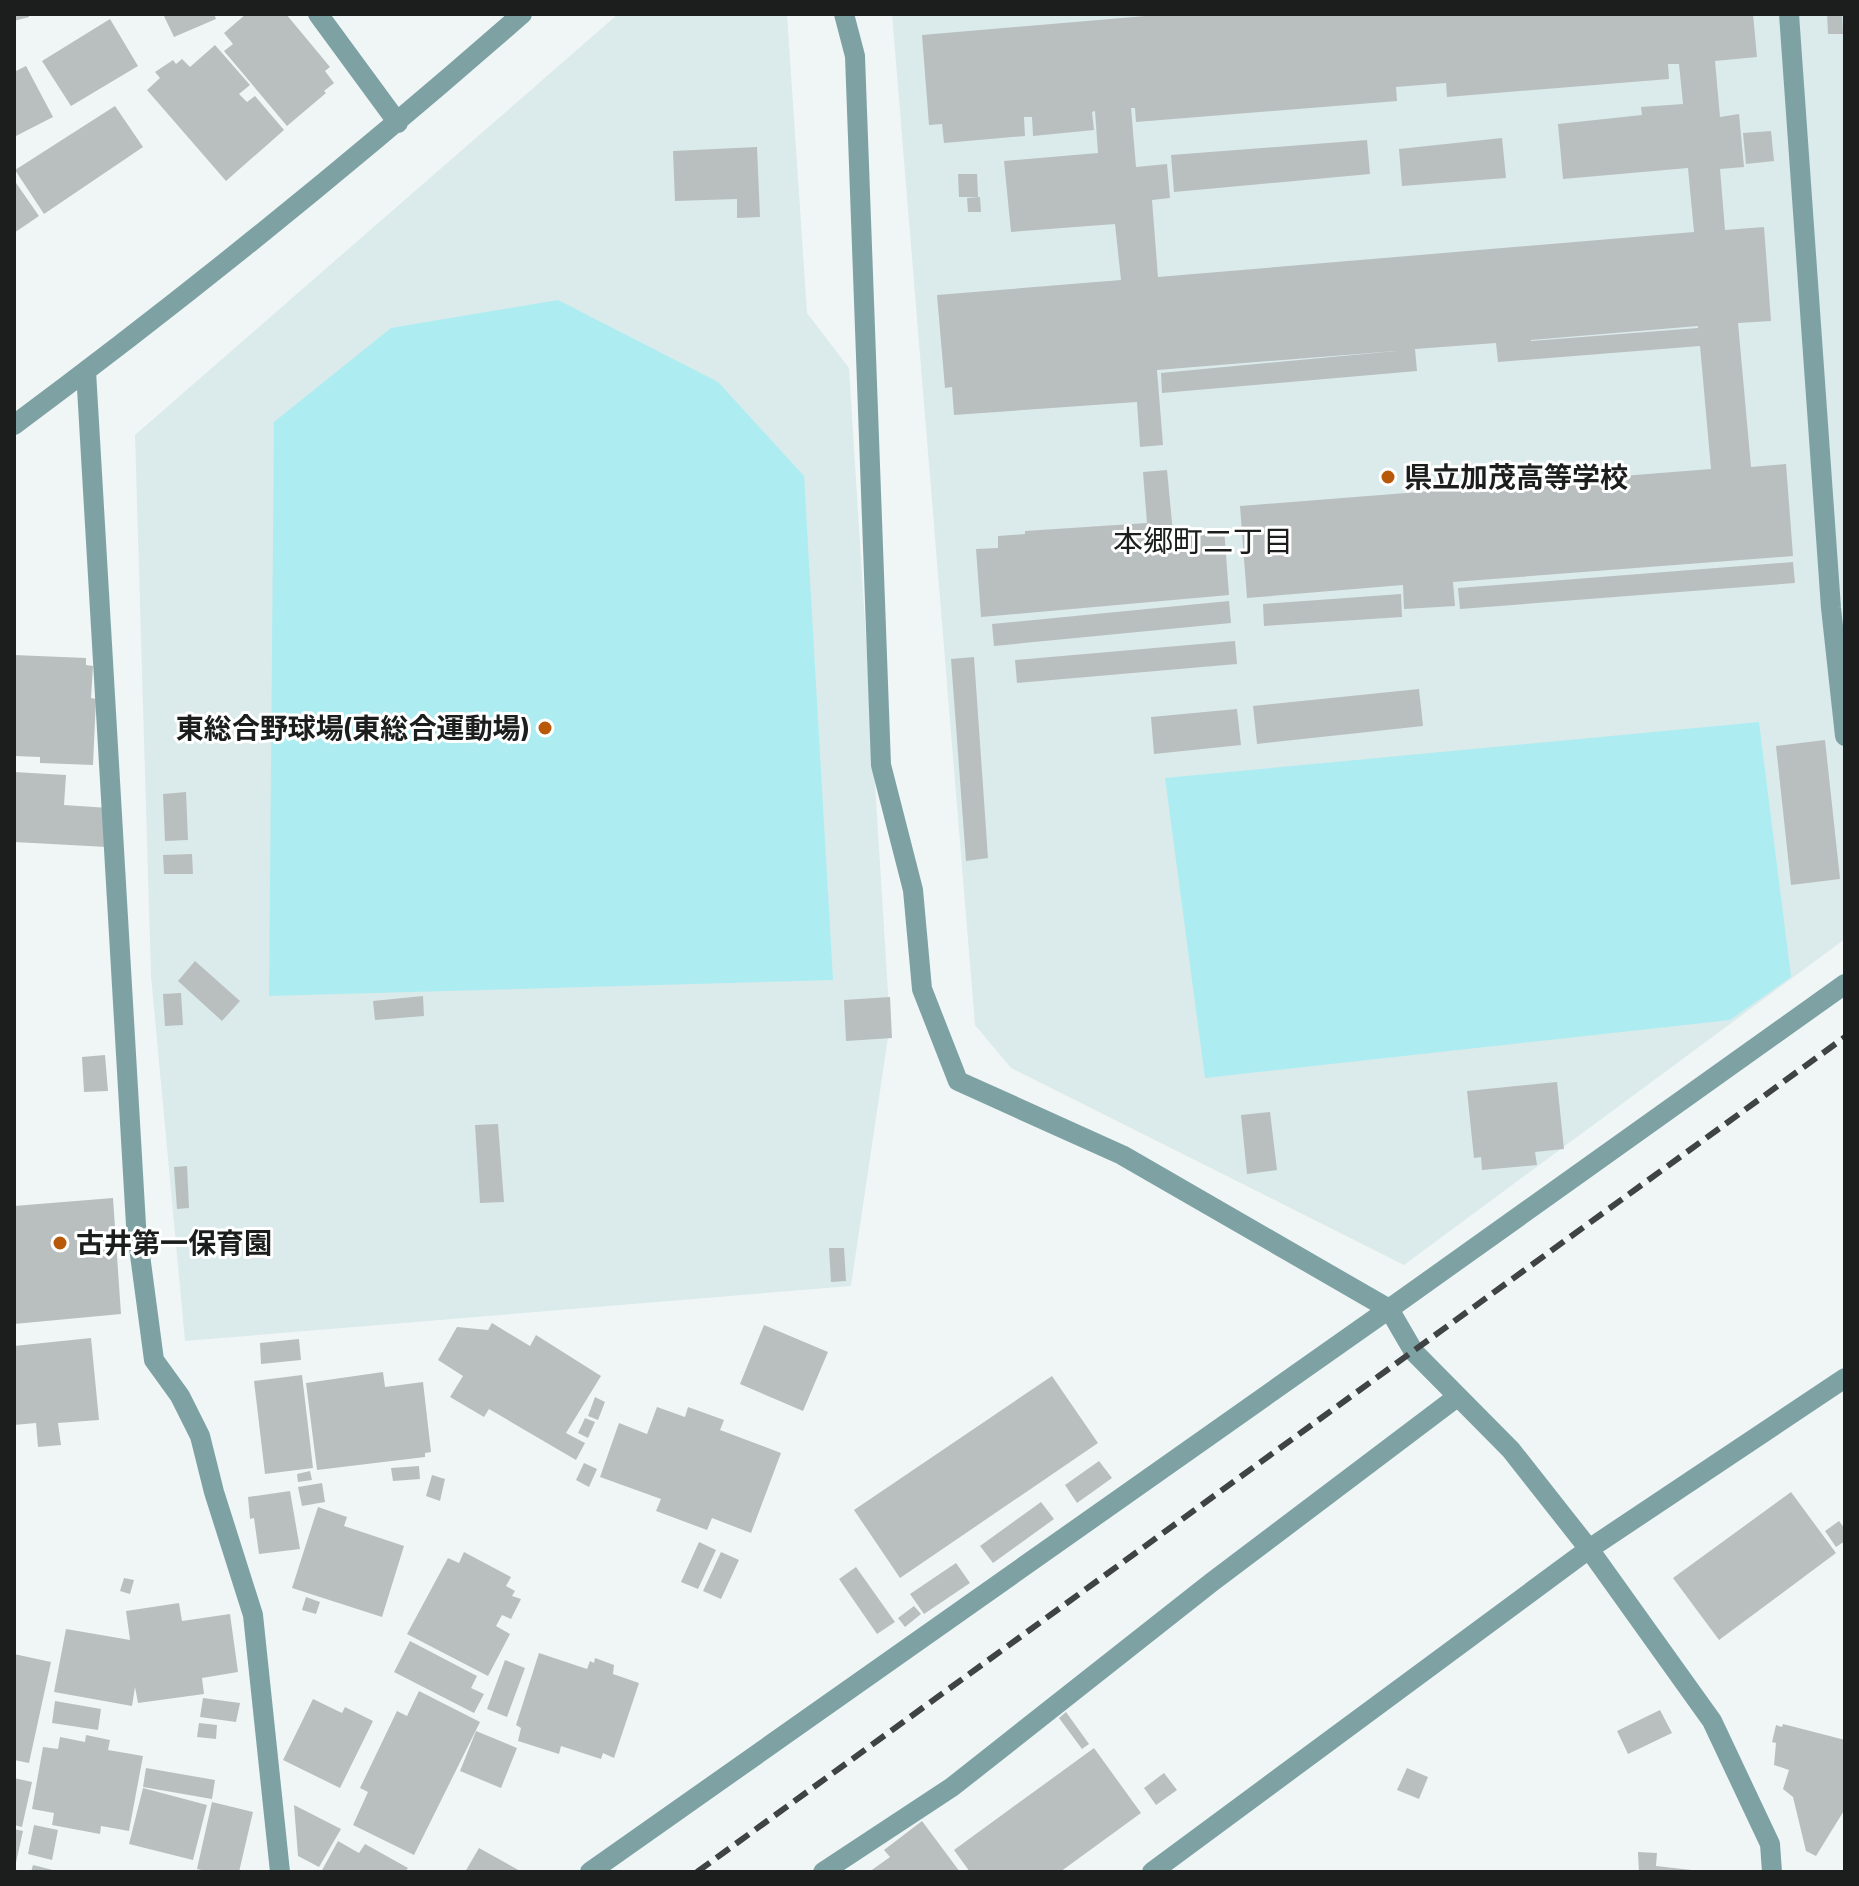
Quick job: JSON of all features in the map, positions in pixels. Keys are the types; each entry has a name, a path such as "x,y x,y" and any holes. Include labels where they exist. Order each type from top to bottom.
{"street":[{"path":"318,14 398,123"},
{"path":"14,425 398,123 522,14"},
{"path":"844,14 855,56 881,765 913,890 922,989 958,1081 1122,1155 1389,1309 1414,1352 1511,1450 1589,1549 1712,1721 1770,1844 1772,1872"},
{"path":"1789,14 1831,608 1845,736"},
{"path":"86,371 136,1225 154,1360 180,1396 200,1436 214,1492 253,1615 280,1872"},
{"path":"590,1872 1845,984"},
{"path":"1152,1872 1589,1549 1845,1378"},
{"path":"823,1872 952,1787 1212,1582 1457,1397"}],"shaded area":[{"path":"618,14 787,14 807,313 849,368 890,1024 851,1286 185,1341 151,976 135,435"},
{"name":"県立加茂高等学校","path":"892,14 1845,14 1845,939 1404,1265 1011,1068 975,1025"},
{"name":"東総合野球場(東総合運動場)","path":"558,300 718,382 804,476 833,980 269,996 274,422 391,328"},
{"path":"1759,722 1791,977 1730,1020 1205,1078 1165,778"}],"building":[{"path":"14,14 29,14 29,17 14,21"},
{"path":"163,14 214,14 216,19 174,37"},
{"path":"246,14 286,14 330,67 325,71 334,83 287,126 224,51 233,44 224,33"},
{"path":"1169,14 1753,14 1757,57 1715,61 1720,117 1739,114 1744,167 1720,169 1725,230 1764,227 1771,321 1738,323 1751,467 1786,464 1793,556 1453,582 1455,606 1404,609 1403,585 1247,598 1240,506 1711,469 1700,346 1498,362 1496,343 1415,349 1417,371 1162,393 1161,373 1396,351 1157,370 1163,445 1140,447 1137,402 954,415 952,387 945,388 937,295 1121,280 1115,224 1011,232 1004,161 1098,153 1095,111 1092,112 1094,130 1033,136 1032,117 1024,117 1025,136 944,143 942,124 929,125 922,35","holes":["1668,64 1679,64 1683,104 1641,107 1642,115 1558,124 1563,179 1688,168 1694,232 1158,277 1152,200 1170,198 1167,164 1136,167 1131,108 1135,108 1136,122 1397,101 1396,87 1446,83 1447,97 1669,79","1698,328 1531,341 1531,340"]},
{"path":"1827,14 1842,14 1843,34 1828,34"},
{"path":"110,19 138,66 71,106 42,61"},
{"path":"215,45 250,85 239,94 247,102 255,96 284,130 226,181 147,90 160,78 155,72 173,60 176,64 182,59 190,67"},
{"path":"26,66 53,117 14,137 14,72"},
{"path":"115,106 143,147 44,214 15,170"},
{"path":"1771,131 1774,161 1746,164 1743,133"},
{"path":"1502,138 1506,178 1402,186 1399,149"},
{"path":"1367,140 1370,174 1174,192 1171,155"},
{"path":"757,147 760,217 737,218 737,199 675,201 673,151"},
{"path":"958,174 977,174 978,197 959,197"},
{"path":"14,180 39,216 14,233"},
{"path":"980,197 981,212 968,212 967,198"},
{"path":"1167,470 1173,533 1224,528 1229,595 981,617 976,549 998,548 998,536 1025,534 1025,531 1147,523 1143,472"},
{"path":"1793,562 1795,583 1460,609 1458,588"},
{"path":"1401,594 1402,617 1264,626 1263,604"},
{"path":"1229,601 1231,623 994,646 992,624"},
{"path":"1235,641 1237,664 1017,683 1015,660"},
{"path":"14,655 86,658 86,665 93,666 91,698 96,699 93,765 40,763 40,757 14,756"},
{"path":"974,657 988,858 966,861 951,659"},
{"path":"1419,689 1423,726 1257,744 1253,706"},
{"path":"1237,709 1241,745 1154,754 1151,717"},
{"path":"1825,740 1840,879 1791,885 1776,746"},
{"path":"14,772 66,775 64,805 109,808 107,847 14,842"},
{"path":"186,792 188,840 165,841 163,794"},
{"path":"192,854 193,874 164,874 163,855"},
{"path":"195,961 240,1001 222,1021 178,981"},
{"path":"181,993 183,1025 165,1026 163,994"},
{"path":"423,996 424,1016 375,1020 373,1001"},
{"path":"890,997 892,1038 846,1041 844,1000"},
{"path":"105,1055 108,1091 84,1092 82,1057"},
{"path":"1557,1082 1564,1149 1535,1152 1537,1165 1482,1170 1481,1157 1474,1158 1467,1091"},
{"path":"1270,1112 1277,1170 1247,1174 1241,1115"},
{"path":"498,1124 504,1202 480,1203 475,1125"},
{"path":"187,1166 189,1208 177,1209 174,1167"},
{"path":"113,1198 121,1314 14,1324 14,1206"},
{"path":"829,1248 844,1248 846,1281 831,1282"},
{"path":"492,1323 530,1346 536,1335 601,1376 566,1433 585,1443 576,1460 489,1409 484,1417 450,1397 463,1376 438,1360 457,1327 488,1330"},
{"path":"764,1325 828,1352 803,1411 740,1384"},
{"path":"91,1338 99,1420 58,1423 61,1445 38,1447 36,1423 14,1425 14,1346"},
{"path":"299,1339 301,1360 261,1364 260,1343"},
{"path":"383,1372 385,1387 423,1382 431,1452 425,1453 425,1457 317,1470 306,1383"},
{"path":"302,1375 313,1468 265,1474 254,1381"},
{"path":"1052,1376 1098,1443 900,1578 854,1510"},
{"path":"595,1397 605,1402 598,1420 588,1416"},
{"path":"657,1407 685,1417 688,1407 724,1420 720,1430 781,1453 751,1533 712,1518 707,1530 656,1511 661,1499 600,1477 619,1423 647,1434"},
{"path":"585,1418 595,1422 588,1438 578,1433"},
{"path":"1099,1461 1112,1478 1077,1503 1065,1485"},
{"path":"584,1463 597,1469 589,1487 576,1480"},
{"path":"419,1466 420,1479 393,1481 391,1468"},
{"path":"310,1471 312,1480 298,1482 297,1474"},
{"path":"432,1475 445,1479 440,1501 426,1496"},
{"path":"322,1483 325,1502 302,1506 298,1487"},
{"path":"290,1491 300,1549 259,1554 248,1497"},
{"path":"1791,1492 1836,1553 1719,1640 1673,1578"},
{"path":"1041,1502 1054,1519 993,1563 980,1546"},
{"path":"318,1507 347,1517 344,1526 404,1546 382,1617 292,1588"},
{"path":"1839,1521 1845,1529 1845,1541 1836,1547 1825,1531"},
{"path":"699,1542 716,1550 698,1589 681,1582"},
{"path":"464,1552 511,1577 506,1586 515,1591 512,1596 521,1599 511,1619 502,1615 496,1626 510,1634 488,1676 407,1634 448,1558 459,1563"},
{"path":"721,1552 739,1560 721,1599 703,1591"},
{"path":"956,1563 970,1583 924,1614 910,1594"},
{"path":"856,1567 895,1622 877,1634 839,1579"},
{"path":"124,1578 134,1580 130,1594 120,1591"},
{"path":"306,1597 320,1602 316,1614 302,1610"},
{"path":"179,1603 182,1621 230,1614 238,1672 202,1678 204,1694 138,1703 135,1687 132,1706 54,1692 66,1629 130,1640 126,1611"},
{"path":"914,1606 921,1614 905,1627 898,1618"},
{"path":"410,1641 477,1676 471,1688 484,1694 474,1713 394,1672"},
{"path":"539,1653 587,1669 595,1658 614,1665 613,1674 639,1683 614,1758 603,1753 601,1759 561,1746 559,1754 518,1741 521,1728 516,1725"},
{"path":"14,1654 51,1662 29,1763 14,1760"},
{"path":"505,1660 525,1668 507,1717 487,1709"},
{"path":"419,1691 480,1722 414,1855 353,1825 368,1792 360,1788 397,1711 407,1716"},
{"path":"203,1698 240,1703 236,1722 200,1717"},
{"path":"313,1699 342,1713 345,1707 373,1721 340,1788 283,1760"},
{"path":"55,1701 101,1709 98,1730 52,1723"},
{"path":"1660,1710 1672,1733 1628,1754 1617,1731"},
{"path":"1066,1712 1089,1744 1082,1749 1059,1718"},
{"path":"199,1723 217,1725 216,1739 197,1737"},
{"path":"1783,1724 1845,1740 1845,1809 1816,1856 1806,1851 1793,1797 1783,1789 1789,1770 1774,1765 1776,1743 1772,1742 1776,1725 1782,1727"},
{"path":"476,1731 517,1748 501,1788 460,1771"},
{"path":"86,1735 110,1740 108,1750 143,1756 129,1831 101,1826 100,1834 52,1825 54,1813 32,1809 43,1747 58,1749 60,1737 85,1742"},
{"path":"1094,1748 1141,1813 1060,1872 970,1872 954,1850"},
{"path":"146,1768 215,1780 212,1799 143,1787"},
{"path":"1407,1768 1428,1777 1419,1799 1397,1790"},
{"path":"1164,1773 1177,1790 1156,1805 1144,1788"},
{"path":"14,1778 32,1782 22,1827 14,1825"},
{"path":"143,1788 207,1805 193,1860 129,1844"},
{"path":"212,1802 253,1812 239,1872 197,1869"},
{"path":"294,1805 341,1829 319,1867 298,1856"},
{"path":"922,1821 960,1872 869,1872 890,1857 884,1850"},
{"path":"34,1825 58,1830 52,1860 28,1854"},
{"path":"14,1829 23,1831 15,1867 14,1867"},
{"path":"338,1841 359,1853 365,1844 408,1868 405,1872 321,1872"},
{"path":"479,1848 522,1872 465,1872"},
{"path":"1638,1852 1657,1853 1656,1866 1692,1872 1639,1872"},
{"path":"33,1865 57,1871 57,1872 31,1872"}],"railway":[{"path":"697,1872 1845,1037"}],"place":[{"name":"県立加茂高等学校","path":"1388,477"},
{"name":"東総合野球場(東総合運動場)","path":"545,728"},
{"name":"古井第一保育園","path":"60,1243"}],"district":[{"name":"本郷町二丁目","path":"1203,542"}]}
